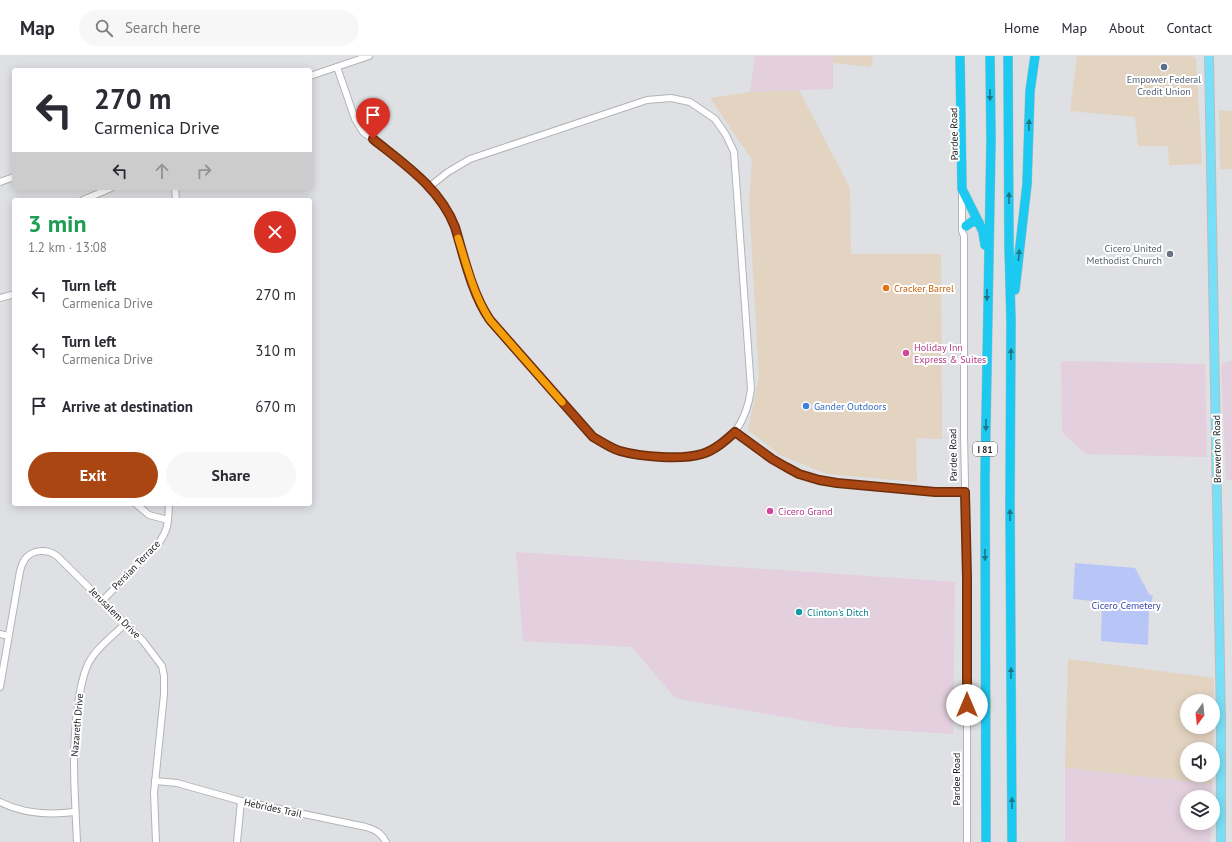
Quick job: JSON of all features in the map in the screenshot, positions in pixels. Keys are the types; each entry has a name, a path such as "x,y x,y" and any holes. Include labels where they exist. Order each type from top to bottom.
{"highway":[{"name":"Pardee Road","path":"960,56 962,189"},
{"name":"I 81","path":"986,842 985,478 991,140 990,56"},
{"name":"I 81","path":"1008,56 1011,321 1010,503 1012,842"},
{"path":"1011,321 1027,184 1030,91 1035,56"},
{"path":"962,189 979,222 984,240 988,275"},
{"path":"966,226 973,221 979,222"}],"main road":[{"name":"Brewerton Road","path":"1208,56 1221,714 1221,842"}],"street":[{"path":"312,75 369,56"},
{"name":"Pardee Road","path":"964,56 966,198 966,226 964,236 964,428 967,578 967,842"},
{"path":"337,67 358,126 363,132 421,179 440,201 451,218 482,309 593,437 620,451 633,454 676,458 703,454 723,443 735,432 741,422 749,402 751,389 734,152 715,119 690,102 671,98 647,100 470,159 448,172 429,187"},
{"path":"0,182 12,178"},
{"name":"Pardee Road","path":"962,189 962,231 964,236"},
{"path":"88,198 107,190"},
{"path":"0,298 11,295"},
{"path":"735,432 772,459 799,474 819,480 935,492 965,492"},
{"path":"138,506 149,515 168,520"},
{"name":"Persian Terrace","path":"102,601 158,544 167,531 169,506"},
{"name":"Jerusalem Drive","path":"0,687 20,571 24,560 31,554 36,552 48,552 57,556 143,642 162,666 164,676 164,694 155,781 154,814 156,842"},
{"name":"Nazareth Drive","path":"77,842 74,747 75,726 82,681 92,657 125,624"},
{"path":"0,634 8,636"},
{"name":"Hebrides Trail","path":"155,781 177,783 242,801 373,829 383,836 386,842"},
{"path":"237,842 242,801"},
{"path":"0,802 20,809 42,813 61,814 76,812"}],"shaded area":[{"path":"755,56 833,56 833,89 750,92"},
{"path":"833,56 873,56 871,67 833,63"},
{"path":"1077,56 1192,56 1196,59 1202,164 1169,165 1168,146 1138,146 1135,117 1070,111"},
{"path":"799,90 850,188 851,254 941,254 942,439 916,438 917,482 827,474 780,455 748,430 759,377 749,202 752,160 710,98 750,92"},
{"path":"1219,110 1232,111 1232,169 1220,169"},
{"path":"1061,361 1205,364 1207,457 1086,454 1062,432"},
{"path":"1232,361 1232,480 1226,480 1221,364"},
{"path":"516,552 955,582 953,734 841,727 675,698 632,647 523,641"},
{"path":"1068,659 1214,678 1214,694 1180,694 1180,734 1213,734 1213,742 1180,742 1180,781 1065,768"},
{"path":"1065,768 1180,781 1180,782 1212,784 1212,790 1180,790 1180,830 1211,830 1210,842 1065,842"},
{"path":"1194,782 1212,782 1212,784"}],"green space":[{"name":"Cicero Cemetery","path":"1075,563 1135,568 1149,594 1153,596 1149,611 1148,645 1101,641 1102,602 1073,599"}],"slow traffic":[{"path":"458,238 477,298 482,309 562,402"}],"place":[{"name":"Empower Federal Credit Union","path":"1164,67"},
{"name":"Cicero United Methodist Church","path":"1170,254"},
{"name":"Cracker Barrel","path":"886,288"},
{"name":"Holiday Inn Express & Suites","path":"906,353"},
{"name":"Gander Outdoors","path":"806,406"},
{"name":"Cicero Grand","path":"770,511"},
{"name":"Clinton's Ditch","path":"799,612"}],"route":[{"path":"373,139 421,179 436,194 445,207 455,227 477,298 482,309 490,320 593,437 608,446 633,454 676,458 703,454 723,443 735,432 772,459 786,467 799,474 819,480 935,492 965,492 967,705"}]}
